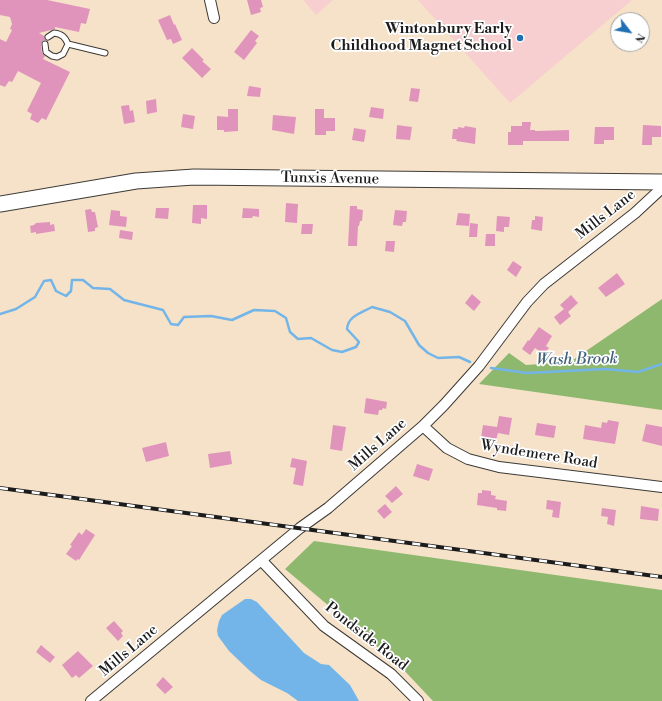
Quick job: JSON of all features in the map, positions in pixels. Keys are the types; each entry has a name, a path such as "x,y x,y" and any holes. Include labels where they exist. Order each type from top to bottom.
{"main road":[{"name":"Tunxis Avenue","path":"0,204 136,181 194,178 662,182"}],"street":[{"path":"210,0 214,18"},
{"name":"Mills Lane","path":"91,701 300,528 328,508 423,426 464,384 527,302 544,284 635,213 662,188"},
{"name":"Wyndemere Road","path":"423,426 447,448 468,460 499,467 662,487"},
{"name":"Pondside Road","path":"262,561 324,626 391,674 418,701"}],"lane":[{"path":"48,37 54,33 60,34 65,38 68,44 105,53"},
{"path":"45,44 46,52 57,57 63,54 68,44"}],"shaded area":[{"name":"Wintonbury Early Childhood Magnet School","path":"303,0 333,0 316,15"},
{"name":"Wintonbury Early Childhood Magnet School","path":"418,0 632,0 618,12 610,12 610,19 510,103"}],"green space":[{"path":"662,299 662,410 479,384 509,353 526,365 570,362"},
{"path":"314,541 662,590 662,701 433,701 399,665 285,569"}],"water":[{"path":"245,599 251,599 257,602 304,653 321,664 329,665 350,685 359,701 298,701 287,693 261,680 250,671 229,651 218,636 217,630 222,615"}],"building":[{"path":"0,0 47,0 90,9 86,24 81,23 79,32 55,27 55,29 39,33 44,36 46,40 42,41 41,44 42,53 45,56 43,59 70,72 46,120 42,118 38,123 30,119 32,114 27,111 41,83 18,71 12,82 9,81 5,87 0,85 0,39 6,42 12,30 10,29 12,24 10,17 0,15"},
{"path":"247,0 261,0 263,7 260,8 261,12 251,15"},
{"path":"170,15 182,40 173,44 171,39 167,40 158,20"},
{"path":"251,30 259,36 255,41 257,43 244,60 234,52"},
{"path":"192,48 204,60 202,61 211,69 202,78 182,58"},
{"path":"249,86 261,88 260,97 247,96"},
{"path":"411,88 420,89 418,102 409,101"},
{"path":"156,99 157,112 147,114 146,101"},
{"path":"129,105 130,111 133,110 135,122 124,124 121,106"},
{"path":"371,107 384,109 383,119 369,117"},
{"path":"228,109 238,109 238,131 224,132 224,130 217,130 217,116 228,117"},
{"path":"315,109 324,109 324,118 335,118 335,131 326,131 326,135 315,135"},
{"path":"183,114 195,116 193,129 181,127"},
{"path":"273,115 296,117 294,134 272,130"},
{"path":"522,122 531,122 530,130 535,131 569,130 569,141 523,141 523,145 508,145 508,132 511,132 511,126 522,126"},
{"path":"397,125 412,127 410,140 396,139"},
{"path":"643,125 661,126 661,137 652,137 652,145 642,145"},
{"path":"465,126 476,128 475,144 452,139 453,129 458,129 458,127 464,128"},
{"path":"595,127 614,127 614,140 604,140 604,144 594,144"},
{"path":"354,128 366,130 364,142 352,140"},
{"path":"286,203 298,204 297,223 285,222"},
{"path":"193,205 207,205 207,219 201,218 201,224 192,223"},
{"path":"350,206 357,206 357,209 363,210 362,221 360,221 358,226 357,246 348,246"},
{"path":"156,208 169,208 168,219 155,218"},
{"path":"243,208 259,209 259,217 253,216 252,218 242,218"},
{"path":"91,209 92,212 95,212 98,227 95,228 95,231 88,232 85,210"},
{"path":"111,210 120,211 120,216 127,217 126,227 109,225"},
{"path":"395,210 407,211 406,222 403,222 402,226 393,225"},
{"path":"458,213 470,214 469,226 456,225"},
{"path":"497,216 510,217 509,227 504,227 504,232 496,231"},
{"path":"535,216 543,217 542,231 531,229 532,220 535,220"},
{"path":"50,222 50,225 54,224 55,231 36,234 36,232 31,233 30,226 36,223"},
{"path":"470,223 478,224 477,237 469,237"},
{"path":"302,224 313,224 312,234 301,234"},
{"path":"120,230 133,232 132,240 119,238"},
{"path":"486,234 495,234 495,246 485,246"},
{"path":"386,241 395,241 394,252 385,251"},
{"path":"513,261 522,267 516,277 507,270"},
{"path":"617,273 625,284 606,297 598,288"},
{"path":"472,294 481,302 474,311 465,303"},
{"path":"571,295 578,303 568,312 571,316 560,325 554,317 564,309 560,305"},
{"path":"539,327 552,336 546,346 549,348 544,354 535,348 530,355 522,349"},
{"path":"366,398 387,402 386,409 383,408 382,410 379,410 378,415 364,413"},
{"path":"499,416 512,418 509,435 498,433 496,440 481,438 483,425 497,427"},
{"path":"608,420 619,422 615,444 583,439 585,425 601,428 602,422 607,423"},
{"path":"537,423 556,426 554,438 535,435"},
{"path":"646,424 662,427 662,446 642,441"},
{"path":"333,425 346,427 342,451 330,449"},
{"path":"166,442 169,456 146,462 142,448"},
{"path":"230,451 232,464 210,468 208,454"},
{"path":"292,458 307,461 303,486 293,484 296,468 290,467"},
{"path":"417,464 433,469 429,481 413,476"},
{"path":"396,486 403,494 392,503 385,496"},
{"path":"482,490 491,491 491,495 496,496 495,499 507,501 506,511 477,505 478,493 482,493"},
{"path":"547,500 561,502 559,518 552,517 553,510 546,509"},
{"path":"385,504 392,512 384,519 377,511"},
{"path":"641,506 659,509 658,521 640,519"},
{"path":"602,508 616,510 614,526 607,524 608,517 601,516"},
{"path":"86,529 95,535 79,560 77,559 76,561 66,554 79,532 82,535"},
{"path":"114,621 123,631 121,633 123,636 118,641 106,628"},
{"path":"41,645 55,657 50,663 36,652"},
{"path":"78,651 93,666 79,678 76,675 72,678 62,665"},
{"path":"163,677 173,687 165,694 156,685"}],"waterway":[{"name":"Wash Brook","path":"0,314 16,309 35,297 44,281 51,280 56,291 66,296 71,291 72,280 83,280 93,288 110,289 124,300 163,310 171,324 178,325 184,317 211,316 232,320 254,310 275,311 286,318 290,332 298,339 311,338 332,350 342,352 356,347 359,342 347,329 350,321 356,315 372,307 390,312 405,321 419,345 428,353 438,358 459,357 470,362"},
{"name":"Wash Brook","path":"491,368 527,373 605,369 638,372 662,364"}],"railway":[{"path":"0,488 662,577"}],"place":[{"name":"Wintonbury Early Childhood Magnet School","path":"520,38"}]}
